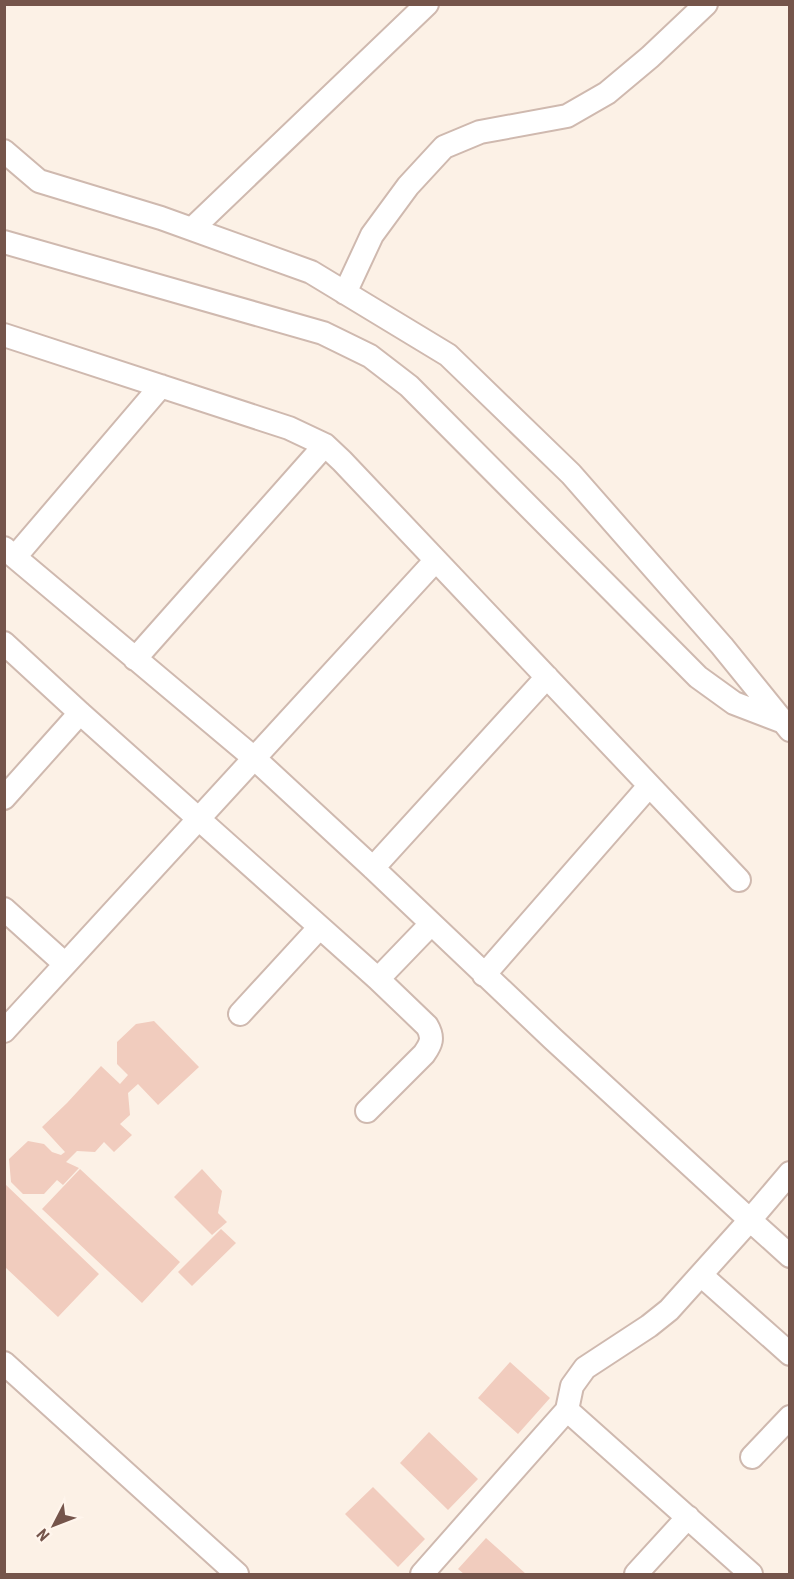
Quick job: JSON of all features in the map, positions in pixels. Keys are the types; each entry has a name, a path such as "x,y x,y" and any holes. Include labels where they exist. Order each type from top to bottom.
{"street":[{"path":"192,229 427,4"},
{"path":"345,293 372,235 408,186 444,147 480,132 567,116 607,93 650,57 706,4"},
{"path":"4,151 39,181 192,229 311,272 448,355 571,474 722,646 786,724"},
{"path":"4,242 323,333 370,356 410,386 698,677 734,703 786,724"},
{"path":"4,335 289,428 325,445 739,880"},
{"path":"161,386 10,552 254,758 553,1040 789,1256"},
{"path":"135,658 325,445"},
{"path":"4,1031 435,560"},
{"path":"4,643 427,1026 432,1034 431,1044 424,1054 367,1111"},
{"path":"373,868 547,677"},
{"path":"4,798 80,713"},
{"path":"484,975 649,786"},
{"path":"4,909 65,964"},
{"path":"378,980 431,924"},
{"path":"240,1014 319,928"},
{"path":"422,1575 567,1410 572,1386 585,1368 649,1326 669,1310 789,1173"},
{"path":"701,1275 789,1354"},
{"path":"4,1363 237,1575"},
{"path":"567,1410 751,1575"},
{"path":"752,1457 789,1417"},
{"path":"636,1575 688,1517"}],"building":[{"path":"154,1021 199,1067 158,1105 138,1084 128,1093 130,1115 120,1124 132,1135 114,1152 104,1142 95,1152 77,1151 66,1162 79,1168 63,1185 57,1180 44,1194 23,1194 11,1182 9,1159 28,1141 44,1144 52,1152 61,1155 65,1152 42,1127 101,1066 120,1084 128,1075 117,1064 117,1042 136,1024"},
{"path":"80,1169 180,1262 142,1303 42,1209"},
{"path":"202,1169 222,1191 218,1213 227,1222 212,1235 174,1197"},
{"path":"5,1184 99,1274 58,1317 5,1267"},
{"path":"221,1229 236,1243 192,1286 178,1272"},
{"path":"510,1362 550,1398 518,1434 478,1398"},
{"path":"429,1432 478,1479 448,1510 400,1463"},
{"path":"373,1487 425,1539 398,1567 345,1514"},
{"path":"486,1538 526,1574 464,1574 458,1569"}]}
